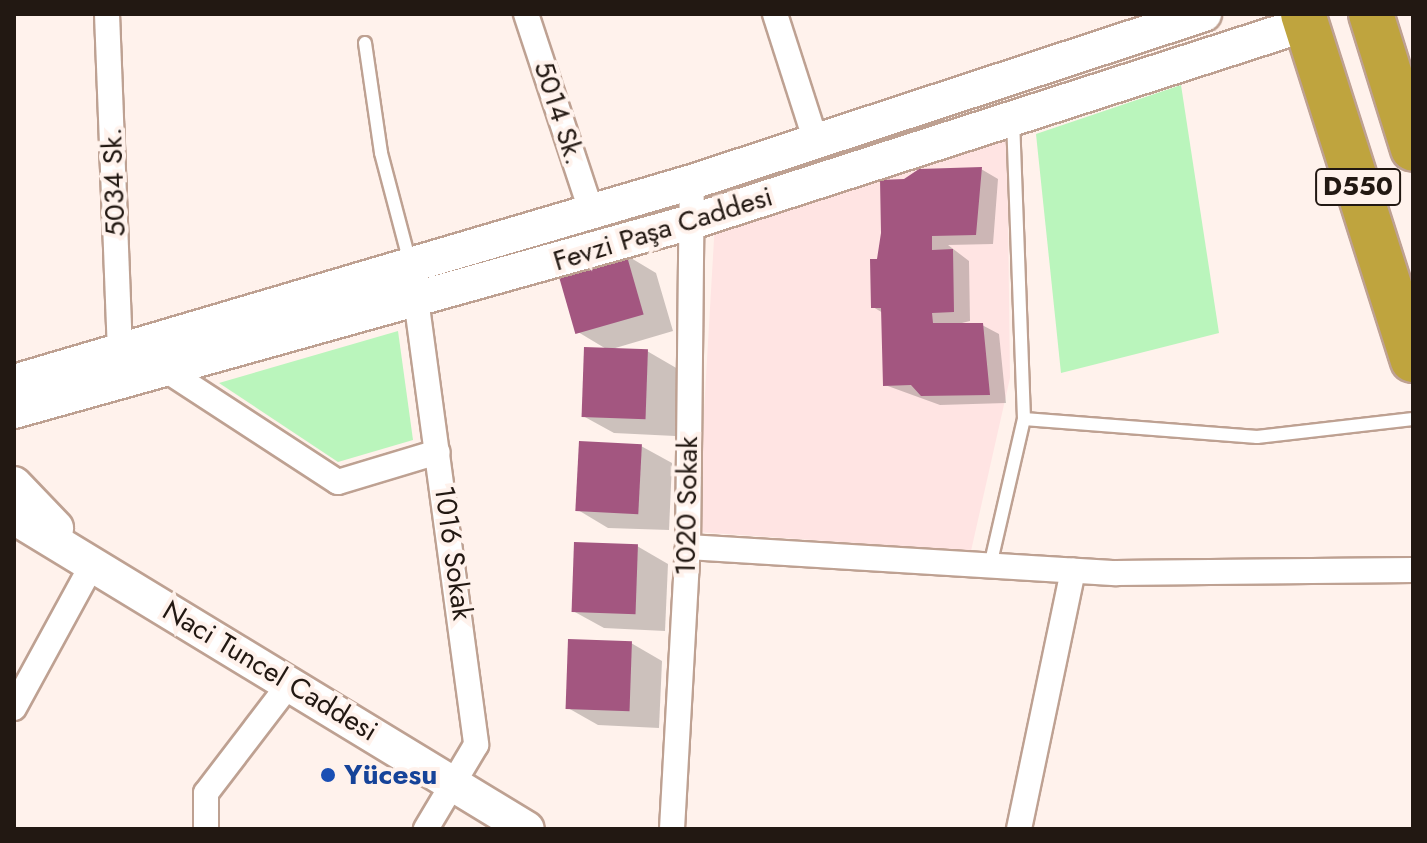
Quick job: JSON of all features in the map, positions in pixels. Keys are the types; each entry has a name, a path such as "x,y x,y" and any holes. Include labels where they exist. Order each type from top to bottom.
{"highway":[{"name":"D550","path":"1371,14 1413,149"},
{"name":"D550","path":"1304,19 1413,360"}],"main road":[{"name":"Fevzi Paşa Caddesi","path":"14,382 592,213 1204,14"},
{"name":"Fevzi Paşa Caddesi","path":"14,411 417,304 691,222 1304,19"},
{"path":"14,484 92,565"},
{"path":"14,517 92,565"},
{"name":"Naci Tuncel Caddesi","path":"92,565 456,782 527,829"}],"street":[{"name":"5034 Sk.","path":"107,14 120,349"},
{"name":"5014 Sk.","path":"526,14 592,213"},
{"path":"775,14 816,142"},
{"name":"1020 Sokak","path":"672,829 688,547 692,182"},
{"name":"1016 Sokak","path":"411,266 476,745 426,829"},
{"path":"166,370 338,482 438,452"},
{"path":"688,547 1073,571 1413,570"},
{"path":"14,708 92,565"},
{"path":"1019,829 1073,571"},
{"path":"206,829 206,793 290,683"}],"lane":[{"path":"365,43 381,153 411,266"},
{"path":"990,566 1024,419 1012,117"},
{"path":"1024,419 1257,437 1413,419"}],"shaded area":[{"path":"1007,132 1010,378 971,551 697,532 715,222"}],"green space":[{"path":"1181,85 1219,333 1061,373 1036,134"},
{"path":"398,331 413,440 338,462 219,383"}],"building":[{"path":"982,167 976,235 932,236 932,250 953,249 954,312 932,313 933,323 983,323 990,395 921,396 911,385 883,386 881,308 871,308 870,259 877,259 881,233 880,180 904,179 919,169"},
{"path":"626,253 644,315 575,334 558,273"},
{"path":"584,347 648,349 646,419 582,417"},
{"path":"579,441 642,444 638,514 575,511"},
{"path":"574,542 638,544 636,614 572,612"},
{"path":"568,639 632,641 630,711 566,709"}],"place":[{"name":"Yücesu","path":"328,775"}]}
